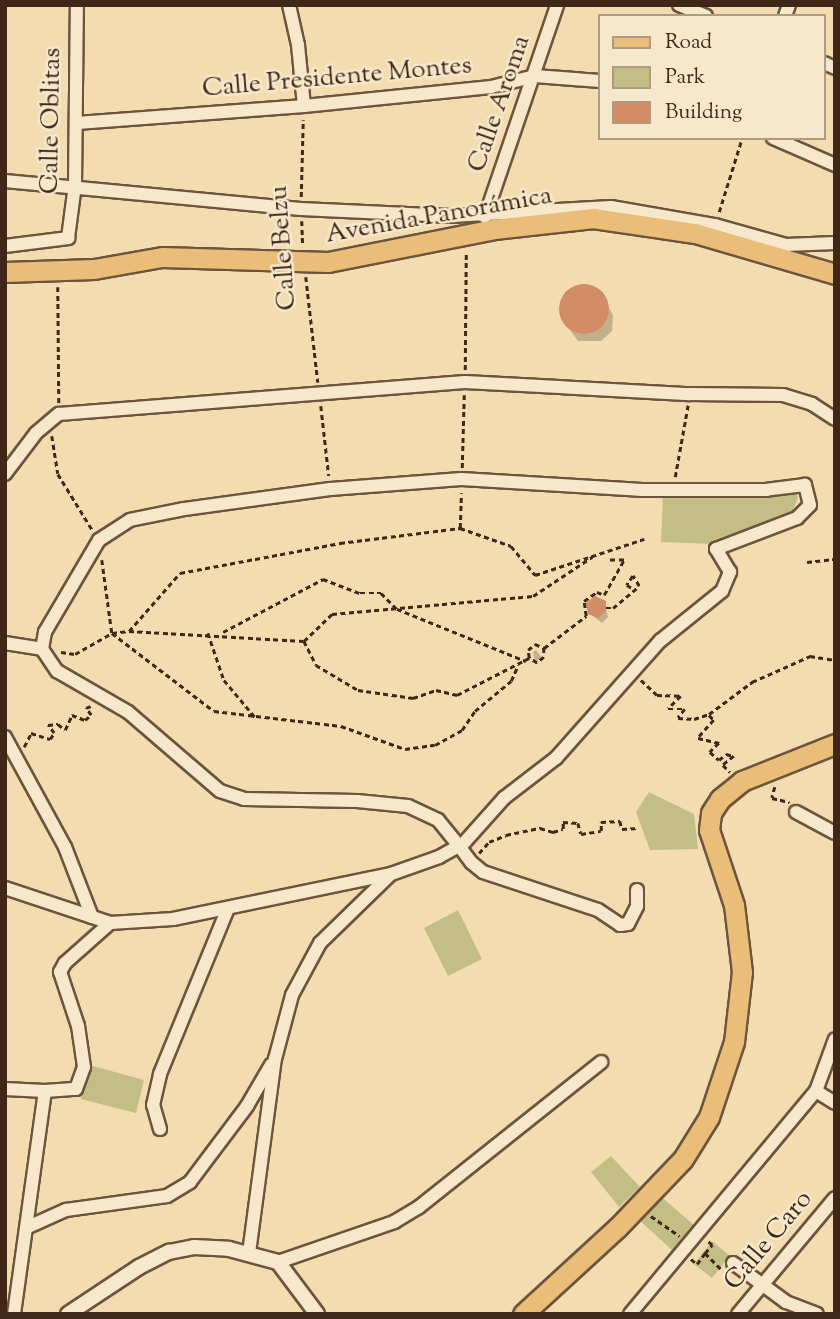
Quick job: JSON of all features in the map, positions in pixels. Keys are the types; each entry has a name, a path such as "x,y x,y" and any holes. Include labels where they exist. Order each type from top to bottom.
{"main road":[{"name":"Avenida Panorámica","path":"5,272 94,269 162,257 304,264 356,259 467,235 593,213 784,251 835,274"},
{"path":"523,1314 617,1228 674,1168 709,1117 734,1042 742,972 734,905 709,830 711,813 720,799 742,781 835,744"}],"street":[{"name":"Calle Oblitas","path":"5,246 68,238 75,184 76,5"},
{"path":"289,5 298,45 304,106"},
{"name":"Calle Aroma","path":"485,217 557,5"},
{"path":"679,5 701,14"},
{"name":"Calle Presidente Montes","path":"76,123 304,106 491,87 535,76 598,81"},
{"path":"778,140 835,165"},
{"path":"5,181 75,184 301,209 485,217 639,210 715,225 758,237 784,251 835,243"},
{"path":"5,474 36,433 59,414 320,396 465,382 690,394 783,395 811,404 835,419"},
{"path":"5,888 110,923 227,911 391,874 459,846 504,798 556,758 660,641 722,591 730,572 716,549 797,518 810,505 811,493 806,485 797,484 767,490 673,490 461,478 330,489 130,520 99,540 45,632 42,649 57,671 115,704 172,745 198,777 220,791 244,799 408,806 438,820 459,846 472,863 483,872 598,910 620,925 628,924 637,906 637,890"},
{"path":"5,643 42,649"},
{"path":"8,741 65,847 93,917"},
{"path":"796,812 835,833"},
{"path":"249,1253 275,1059 292,995 320,943 391,874"},
{"path":"160,1129 153,1105 160,1074 227,911"},
{"path":"5,1089 76,1089 84,1067 78,1026 60,972 65,963 110,923"},
{"path":"630,1314 816,1091 835,1039"},
{"path":"28,1227 66,1210 167,1196 190,1182 247,1106 275,1059"},
{"path":"278,1262 394,1222 419,1207 601,1062"},
{"path":"14,1314 45,1090"},
{"path":"816,1091 835,1103"},
{"name":"Calle Caro","path":"738,1314 835,1198"},
{"path":"68,1314 169,1252 194,1247 249,1253 278,1262 317,1314"},
{"path":"733,1263 786,1302 817,1314"}],"path":[{"name":"Calle Belzu","path":"304,106 301,209 304,264 330,489"},
{"path":"715,225 741,140"},
{"path":"460,528 467,235"},
{"path":"673,490 690,394"},
{"path":"129,631 180,573 460,528 511,546 535,575 644,539"},
{"path":"99,540 112,633 214,711 341,726 405,749 435,745 462,730 475,711 510,681 519,664"},
{"path":"42,649 75,654 112,633 129,631 222,633 304,641 332,614 533,596 595,555"},
{"path":"807,562 835,559"},
{"path":"544,648 586,616 584,601 597,592 604,596 624,560 607,561"},
{"path":"222,633 323,579 360,593 381,593 397,609 537,663 544,657 544,648"},
{"path":"606,608 613,608 634,589"},
{"path":"208,633 224,680 256,718"},
{"path":"304,641 316,665 358,690 413,698 436,690 457,695 527,659"},
{"path":"527,659 528,650 535,644 544,648"},
{"path":"633,673 657,695 681,696 668,709 685,709 678,718 709,715 752,682 810,656 835,660"},
{"path":"8,741 21,751 31,733 50,739 54,733 48,725 58,724 65,730 72,715 85,720 92,715 86,708 115,704"},
{"path":"709,715 714,720 698,738 719,743 710,752 719,760 726,754 734,756 723,765 731,773 740,771 742,781"},
{"path":"769,787 777,786 772,799 792,799 785,813 796,812"},
{"path":"472,863 489,842 540,828 553,832 563,829 563,822 578,824 581,834 601,831 601,822 620,821 622,829 638,828"},
{"path":"647,1219 650,1216 673,1229"},
{"path":"697,1264 712,1245"},
{"path":"705,1253 715,1261"}],"green space":[{"path":"796,493 798,498 792,512 737,537 714,544 661,542 663,496 762,498"},
{"path":"649,792 694,814 698,849 650,850 636,812"},
{"path":"458,910 482,959 448,976 424,928"},
{"path":"89,1065 144,1080 136,1113 81,1099"},
{"path":"611,1156 640,1187 619,1207 591,1172"},
{"path":"659,1195 694,1225 672,1250 638,1219"},
{"path":"712,1241 730,1256 712,1278 694,1264"}],"building":[{"path":"584,284 602,291 609,309 602,327 584,334 566,327 559,309 566,291"},
{"path":"595,596 606,601 606,611 598,618 588,614 586,603"}]}
